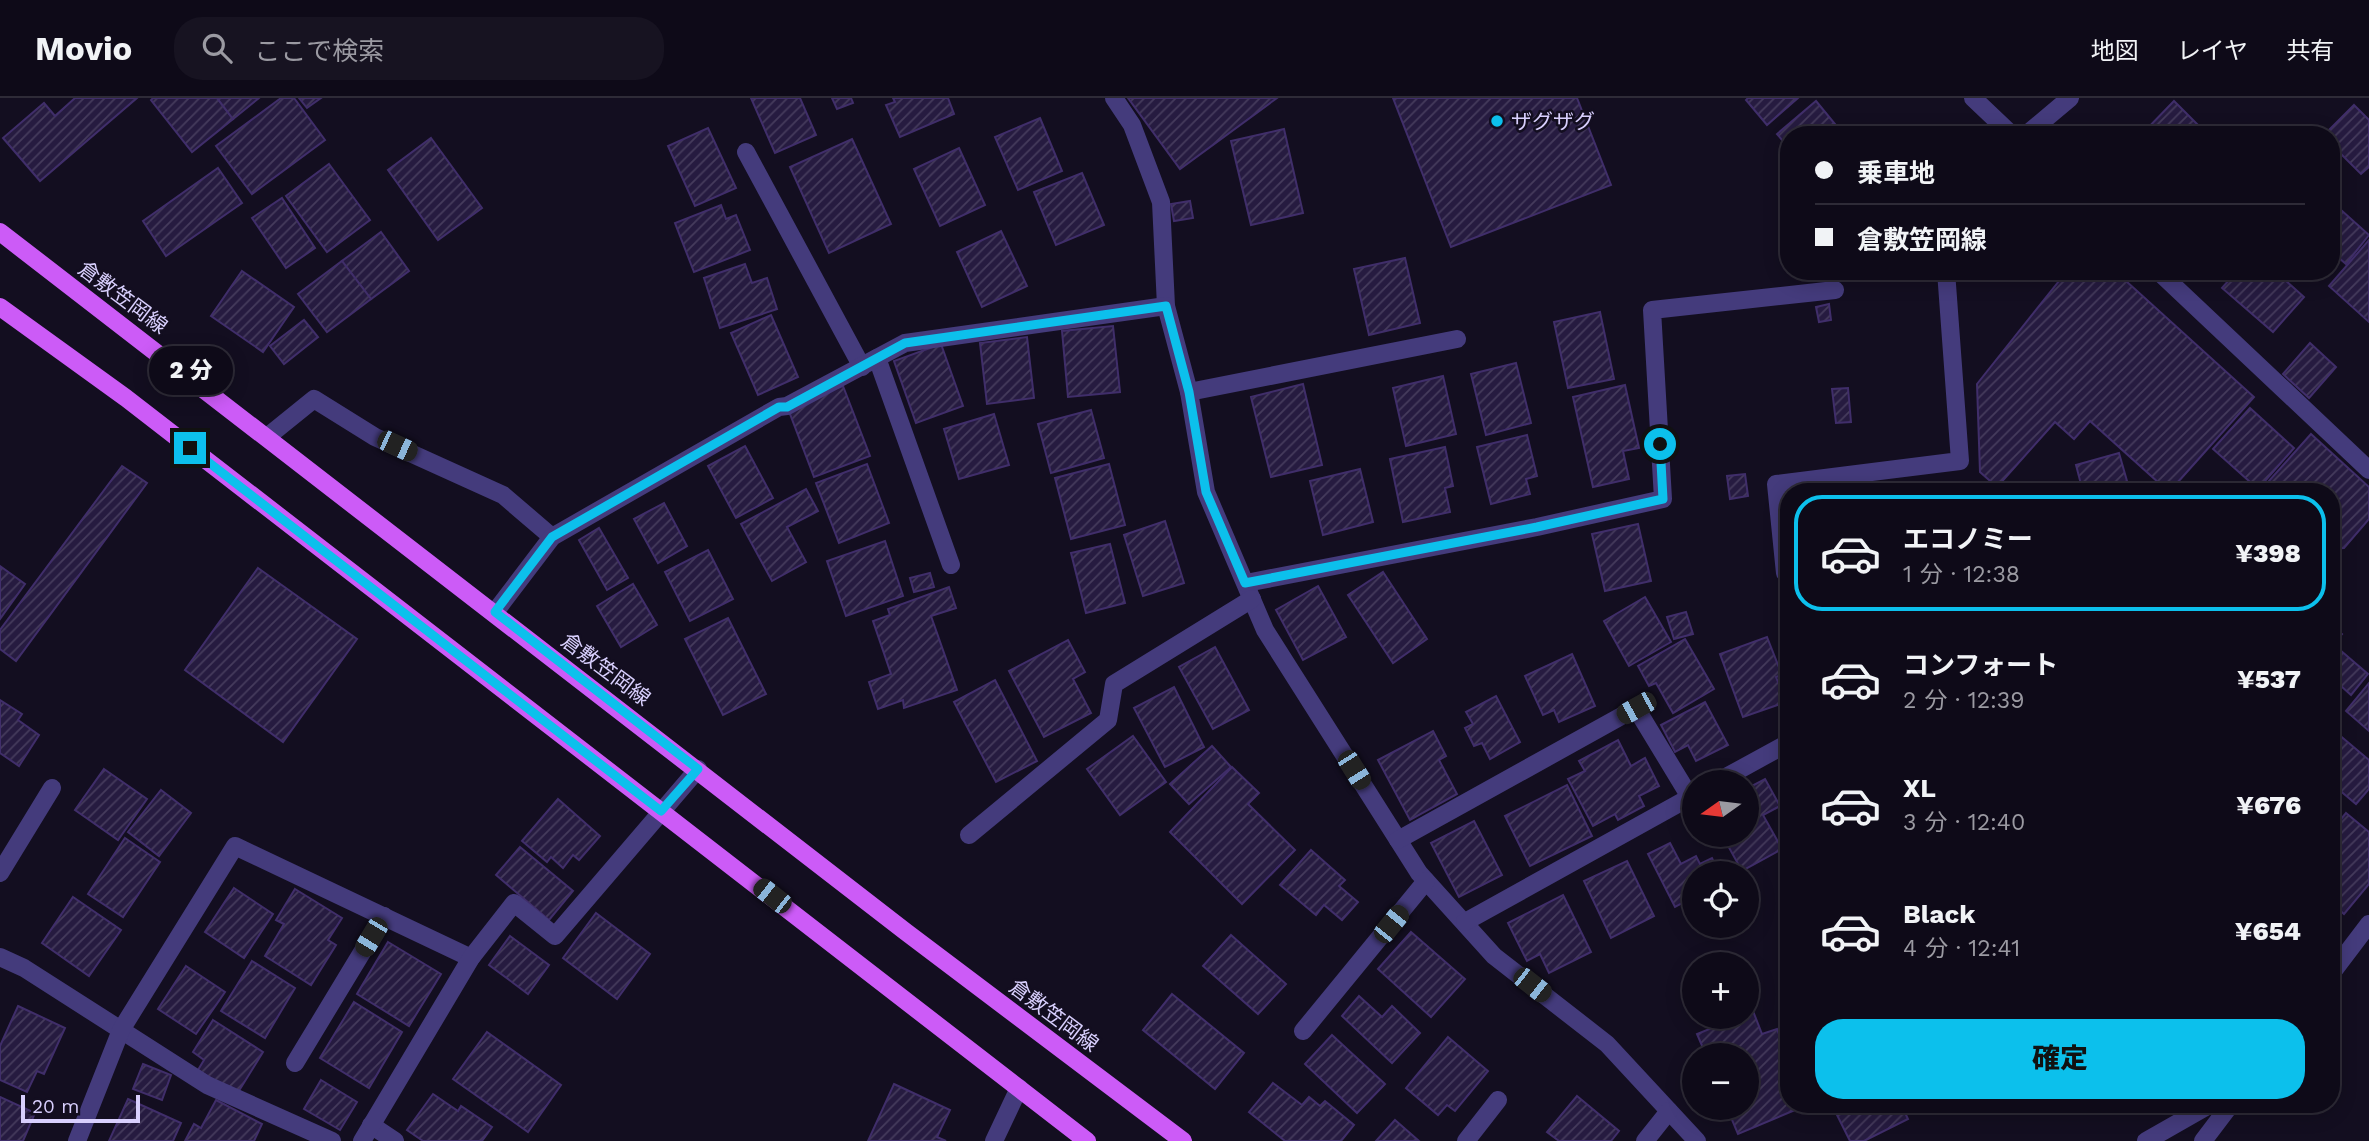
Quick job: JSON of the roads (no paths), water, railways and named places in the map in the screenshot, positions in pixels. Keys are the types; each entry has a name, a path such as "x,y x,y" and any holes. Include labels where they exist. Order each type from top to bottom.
{"main road":[{"name":"倉敷笠岡線","path":"0,232 906,932 1183,1141"},
{"path":"0,307 137,407 1087,1141"}],"street":[{"path":"1114,98 1132,125 1161,202 1166,306 1189,392 1206,492 1265,630 1426,881 1494,956 1607,1044 1697,1141"},
{"path":"1973,98 2003,126"},
{"path":"2037,126 2070,98"},
{"path":"746,152 869,363 951,565"},
{"path":"1784,483 1960,461 1947,280"},
{"path":"2168,280 2369,470"},
{"path":"969,835 1108,720 1114,684 1249,591 1663,499 1652,310 1835,290"},
{"path":"495,612 552,537 779,407 787,407 905,343 1166,306"},
{"path":"1189,392 1457,339"},
{"path":"267,437 314,399 375,437 503,495 552,537"},
{"path":"1780,484 1776,484 1780,524"},
{"path":"1398,840 1636,708 1682,780"},
{"path":"1739,770 1780,747"},
{"path":"362,1141 471,958 514,902 555,936 698,769"},
{"path":"0,873 52,788"},
{"path":"1465,922 1682,802"},
{"path":"77,1141 121,1030 235,846 471,958"},
{"path":"1303,1031 1426,881"},
{"path":"295,1063 384,916"},
{"path":"2340,962 2369,924"},
{"path":"0,957 24,968 207,1085 332,1141"},
{"path":"994,1141 1019,1088"},
{"path":"1466,1141 1498,1100"},
{"path":"1645,1141 1669,1111"},
{"path":"2146,1141 2195,1113"},
{"path":"2203,1141 2224,1113"},
{"path":"371,1125 395,1141"}],"place":[{"name":"ザグザグ","path":"1497,121"}]}
